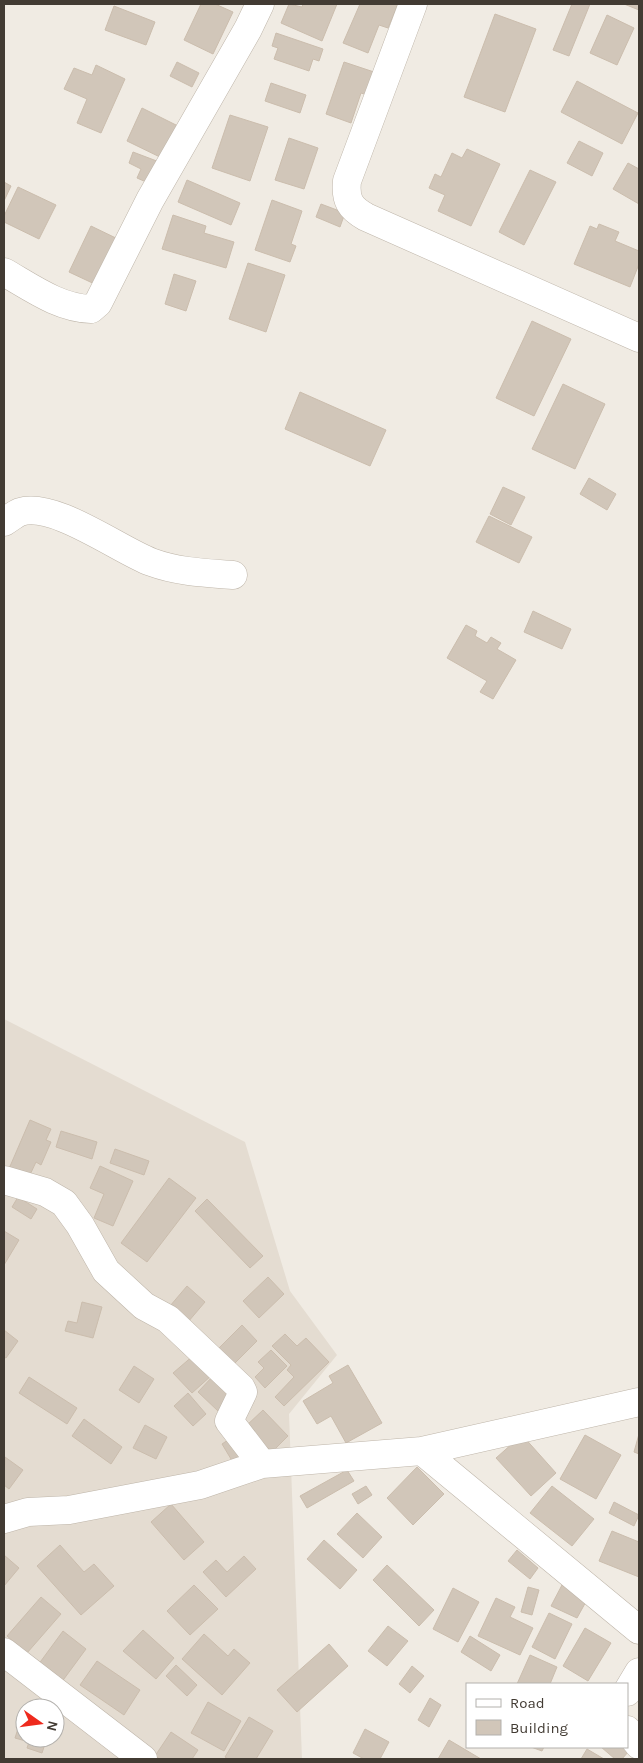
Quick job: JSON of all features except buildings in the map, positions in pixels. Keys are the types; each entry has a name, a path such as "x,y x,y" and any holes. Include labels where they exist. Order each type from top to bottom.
{"street":[{"path":"4,272 61,304 91,309 98,303 150,200 244,37 260,4"},
{"path":"413,4 348,181 346,194 351,206 375,221 639,338"},
{"path":"4,522 21,512 45,512 74,522 149,562 179,571 234,575"},
{"path":"4,1180 45,1192 64,1204 80,1225 106,1271 144,1306 168,1319 241,1388 243,1392 229,1420 262,1464"},
{"path":"4,1519 28,1512 78,1508 200,1485 262,1464 422,1450 639,1402"},
{"path":"422,1450 639,1630"},
{"path":"4,1652 143,1759"},
{"path":"628,1690 639,1672"},
{"path":"628,1731 639,1745"}],"shaded area":[{"path":"4,1019 245,1142 290,1291 337,1355 289,1414 302,1759 4,1759"}]}
